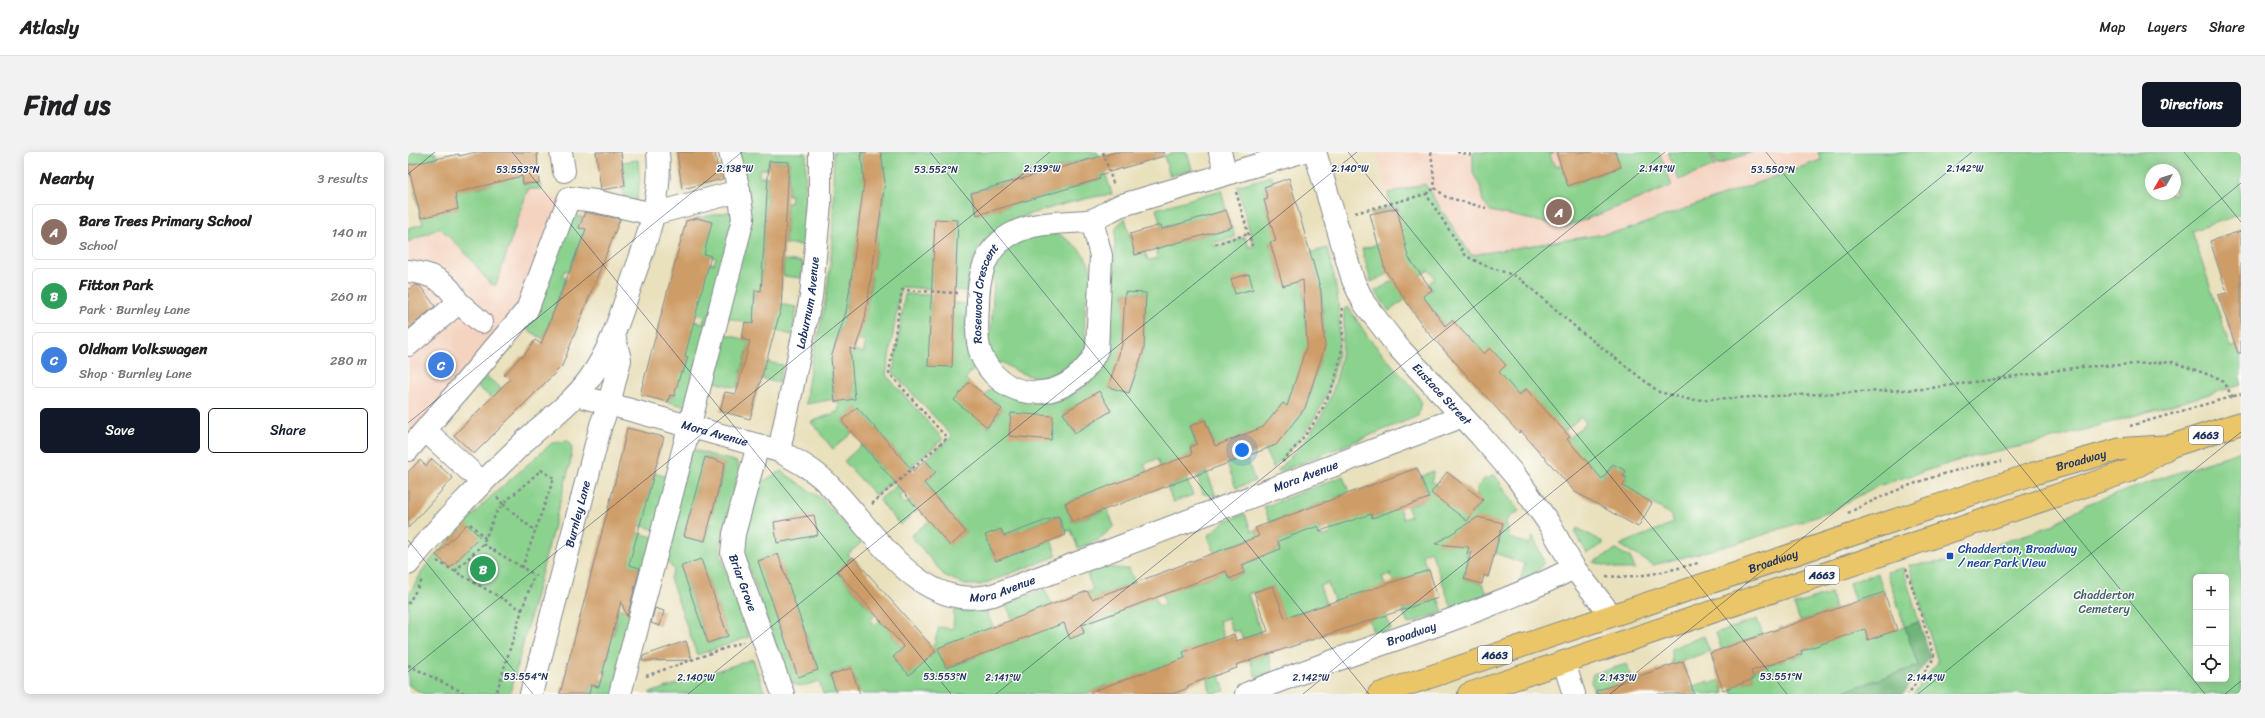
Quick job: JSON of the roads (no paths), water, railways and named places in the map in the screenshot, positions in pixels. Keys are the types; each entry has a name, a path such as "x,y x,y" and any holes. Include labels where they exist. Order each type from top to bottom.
{"highway":[{"name":"Broadway","path":"1469,694 2129,471 2171,446 2241,423"},
{"name":"Broadway","path":"1379,694 2032,474 2121,449 2171,446"}],"street":[{"path":"408,564 424,544 482,482 576,396 590,378 614,335 642,255 653,214 658,186 658,152"},
{"path":"621,689 743,219 740,191 730,152"},
{"name":"Laburnum Avenue","path":"779,451 811,297 820,212 820,152"},
{"path":"1220,152 1231,182"},
{"name":"Rosewood Crescent","path":"1092,220 1101,256 1097,350 1086,370 1075,380 1060,388 1046,392 1030,392 1004,382 993,374 983,358 977,340 978,294 980,275 986,259 998,244 1011,233 1028,226 1092,220 1118,206 1231,182 1301,152"},
{"name":"Eustace Street","path":"1315,152 1358,294 1374,318 1517,478 1548,522 1574,568 1611,615"},
{"path":"408,450 426,431 527,310 570,198 595,201 653,214 740,191"},
{"path":"408,271 423,272 443,282 452,291 457,301 481,322"},
{"path":"408,345 451,309 457,301"},
{"name":"Burnley Lane","path":"531,694 601,425 620,360 614,335"},
{"path":"576,396 601,425"},
{"name":"Mora Avenue","path":"576,396 779,451 808,467 829,484 902,568 913,577 953,596 983,598 1453,420 1461,414"},
{"path":"426,431 482,482"},
{"name":"Briar Grove","path":"758,445 733,539 732,553 783,694"},
{"name":"Broadway","path":"1246,694 1297,673 1399,640 1499,602 1536,587 1574,568"},
{"path":"1564,663 1574,694"}],"place":[{"name":"Bare Trees Primary School","path":"1559,212"},
{"name":"Oldham Volkswagen","path":"441,365"},
{"name":"Chadderton, Broadway / near Park View","path":"1950,556"},
{"name":"Fitton Park","path":"483,569"}],"park label":[{"name":"Chadderton Cemetery","path":"2104,602"}]}
